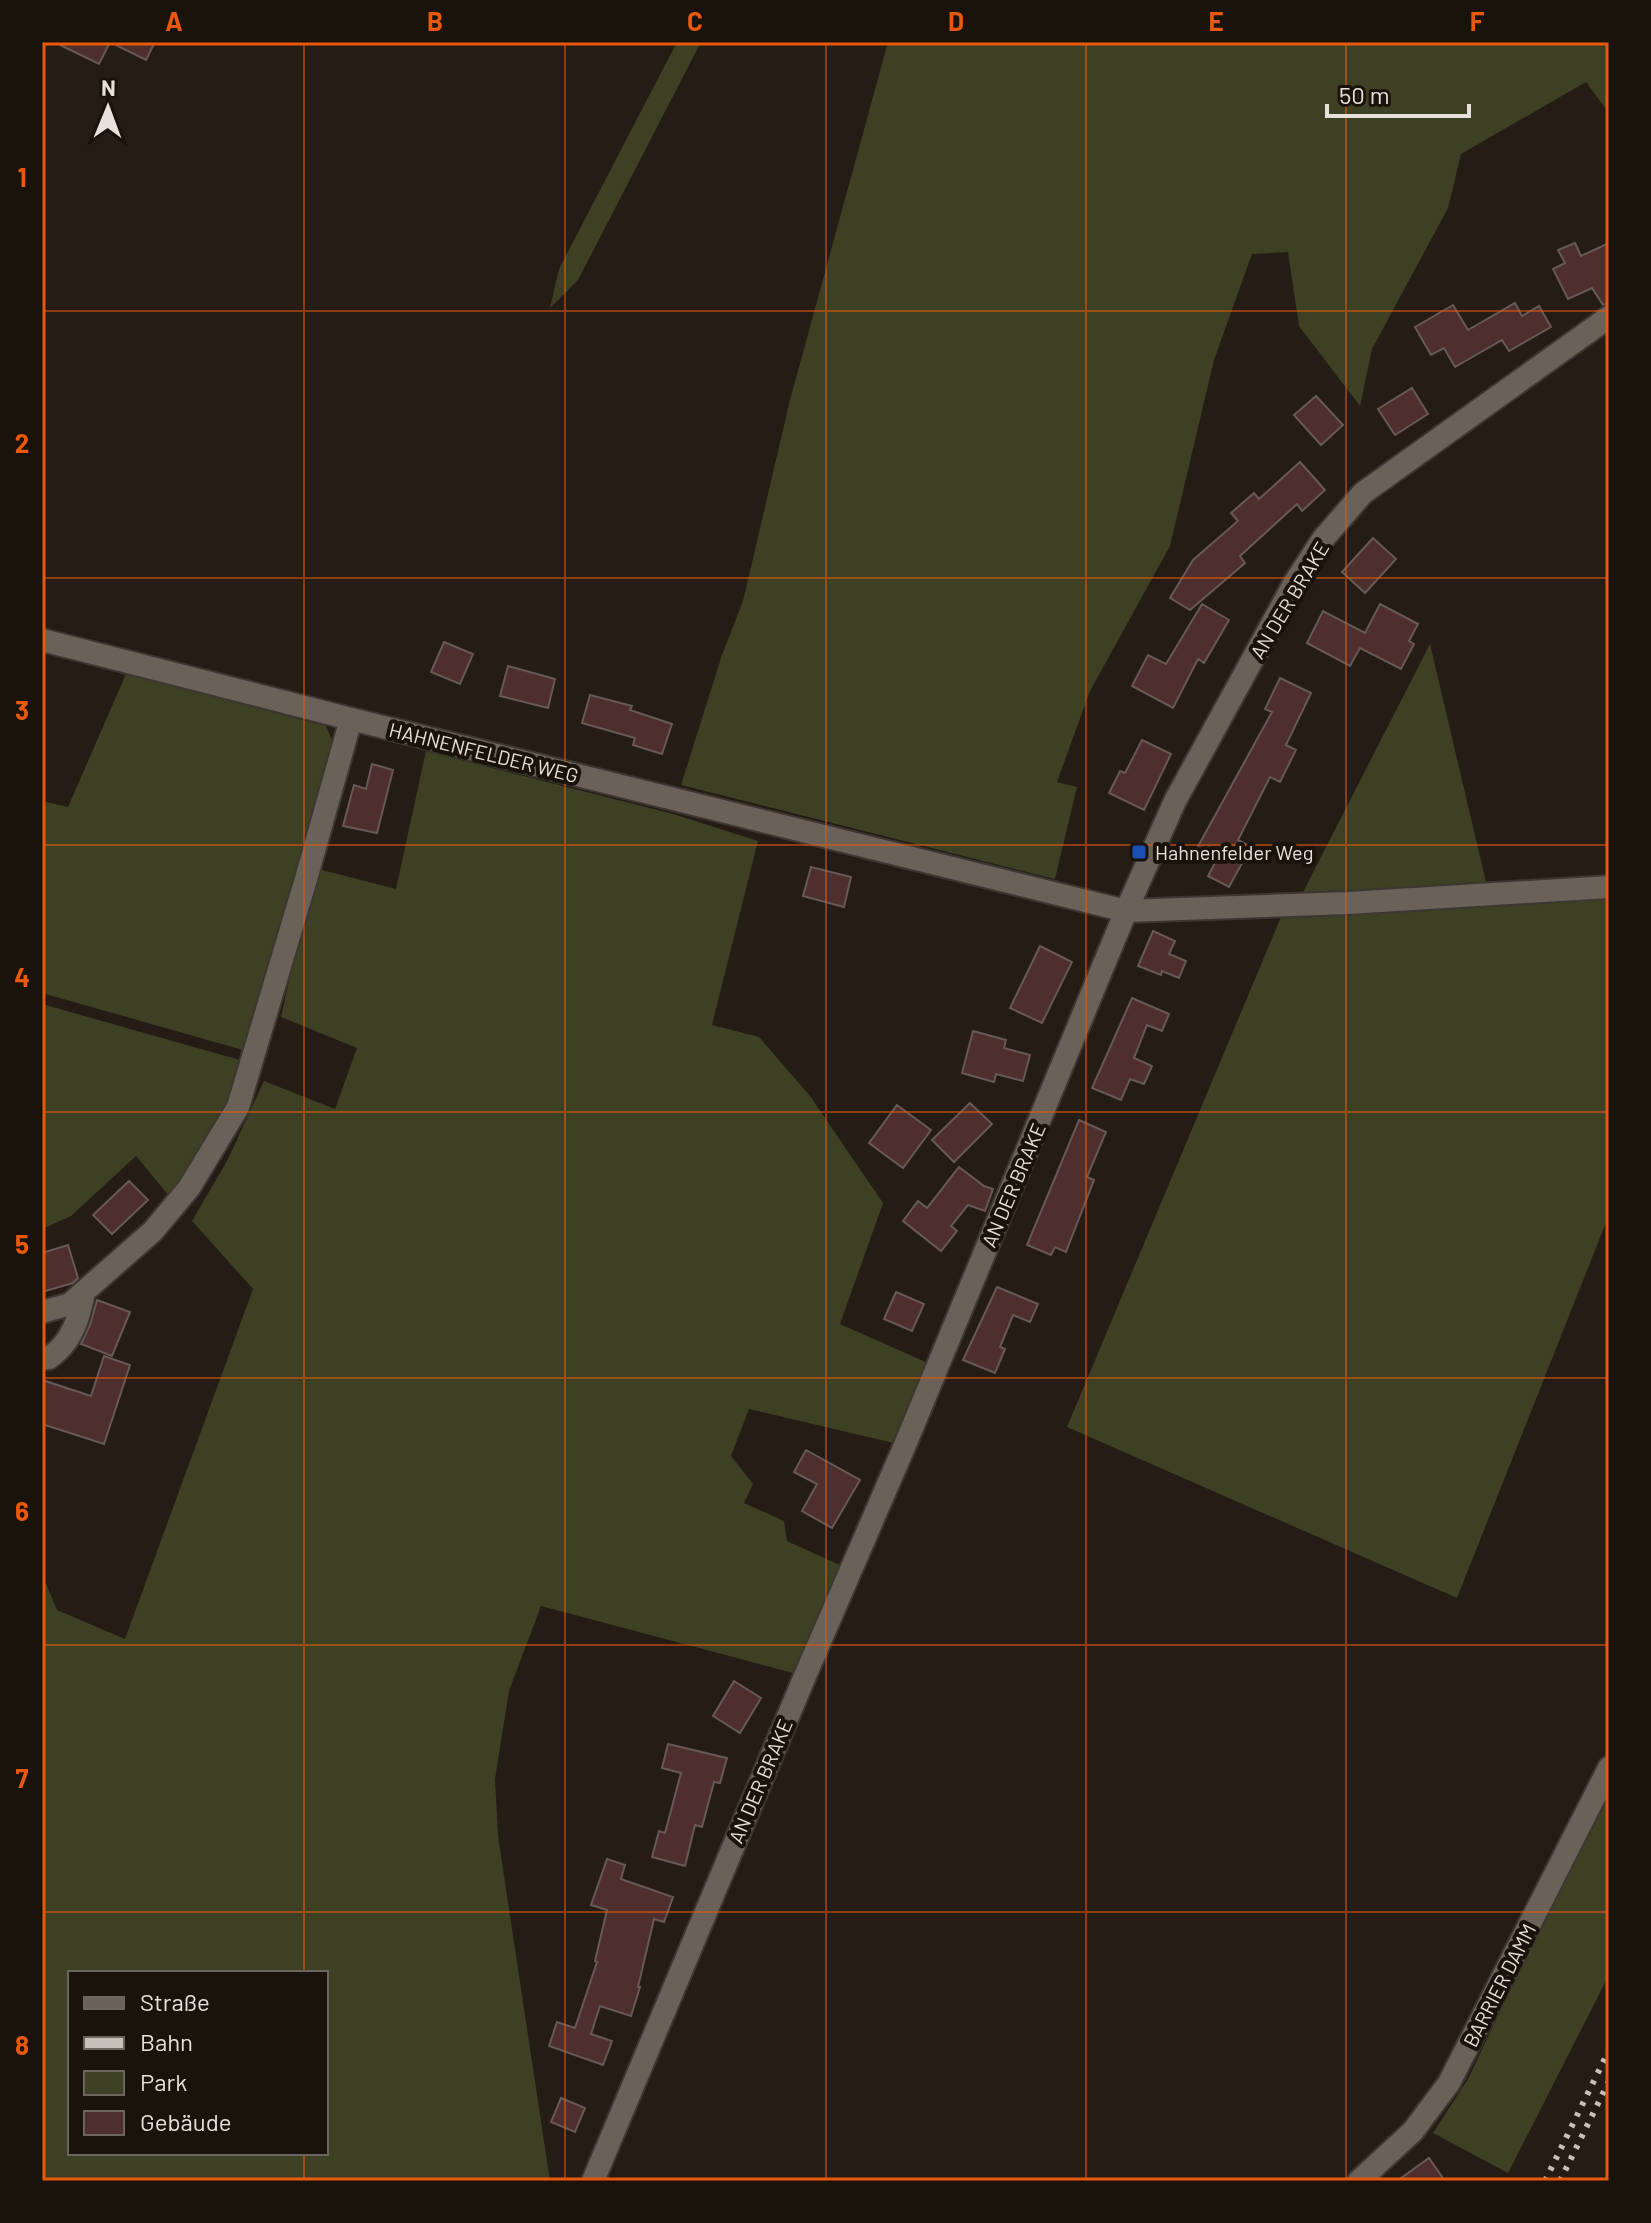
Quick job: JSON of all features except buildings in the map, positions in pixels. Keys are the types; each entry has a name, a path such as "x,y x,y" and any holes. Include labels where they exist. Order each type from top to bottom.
{"street":[{"name":"AN DER BRAKE","path":"593,2181 905,1445 1126,911 1175,801 1295,582 1323,539 1363,493 1609,317"},
{"name":"HAHNENFELDER WEG","path":"42,640 1126,911 1348,903 1609,887"},
{"path":"42,1312 70,1304 153,1231 189,1188 238,1107 351,719"},
{"path":"42,1358 49,1358 62,1349 77,1323 84,1292"},
{"name":"BARRIER DAMM","path":"1359,2181 1413,2131 1449,2083 1609,1768"}],"green space":[{"path":"677,42 701,42 578,280 550,308 559,269"},
{"path":"888,42 1609,42 1609,113 1586,82 1461,154 1448,208 1372,349 1360,406 1299,326 1288,252 1252,254 1214,360 1170,546 1090,691 1057,782 1077,787 1055,879 681,785 722,655 743,601 790,400"},
{"path":"1430,644 1486,882 1302,894"},
{"path":"126,674 326,726 337,752 250,1052 42,993 42,801 68,807"},
{"path":"426,751 673,814 758,841 712,1025 759,1037 810,1096 883,1203 840,1324 930,1364 898,1444 749,1409 731,1456 753,1484 744,1503 784,1521 787,1541 844,1567 797,1674 541,1606 509,1691 495,1779 498,1836 550,2181 42,2181 42,1574 57,1610 125,1639 253,1289 192,1221 228,1159 264,1081 335,1109 357,1048 281,1017 314,868 396,889"},
{"path":"1609,899 1609,1215 1457,1598 1067,1427 1281,917"},
{"path":"42,1004 247,1062 215,1132 170,1197 136,1156 71,1216 42,1229"},
{"path":"1609,1789 1609,1975 1508,2173 1433,2133 1468,2079 1564,1876"}],"railway":[{"path":"1545,2181 1609,2050"},
{"path":"1560,2181 1609,2081"}],"place":[{"name":"Hahnenfelder Weg","path":"1139,852"}]}
